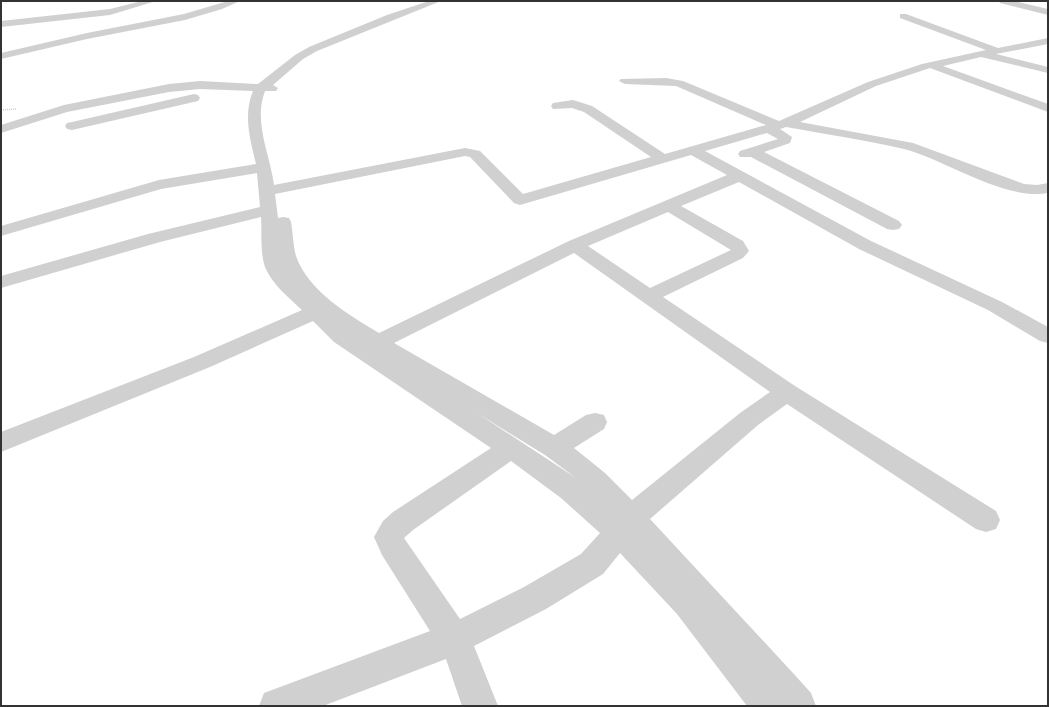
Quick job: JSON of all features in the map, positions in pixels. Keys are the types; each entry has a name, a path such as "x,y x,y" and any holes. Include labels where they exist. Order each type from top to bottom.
{"street":[{"path":"1,24 110,12 152,1"},
{"path":"1,56 100,34 168,21 212,10 236,1"},
{"path":"272,196 255,134 254,116 254,103 268,86 299,57 313,49 390,17 437,1"},
{"path":"1003,1 1048,12"},
{"path":"1005,12 1036,9"},
{"path":"903,16 998,50"},
{"path":"1,282 154,238 272,196 465,152 475,154 520,200 778,125 872,84 931,66 998,50 1048,41"},
{"path":"982,54 1048,70"},
{"path":"931,66 1048,108"},
{"path":"625,81 643,83 666,81 680,83 778,125 908,146 1022,188 1033,190 1048,188"},
{"path":"72,126 205,95 225,85"},
{"path":"1,129 64,109 154,90 185,86 268,86"},
{"path":"268,86 263,114 277,170 272,196 272,255 275,268 288,286 321,309 574,461 603,487 625,526 688,602 769,706"},
{"path":"557,106 573,104 588,109 663,159"},
{"path":"717,163 782,142 785,140 785,137 778,125"},
{"path":"694,150 865,245 995,306 1048,336"},
{"path":"752,152 893,225"},
{"path":"1,231 152,187 264,168"},
{"path":"378,342 575,245 739,176"},
{"path":"649,296 737,254 740,250 732,242 669,206"},
{"path":"575,245 787,392 986,520"},
{"path":"1,442 202,362 321,309"},
{"path":"321,309 342,337 625,526 725,620 798,706"},
{"path":"277,706 454,639 535,598 592,564 625,526 749,419 787,392"},
{"path":"554,448 595,422"},
{"path":"480,706 469,673 454,639 392,546 389,537 393,530 403,521 510,448"}]}
